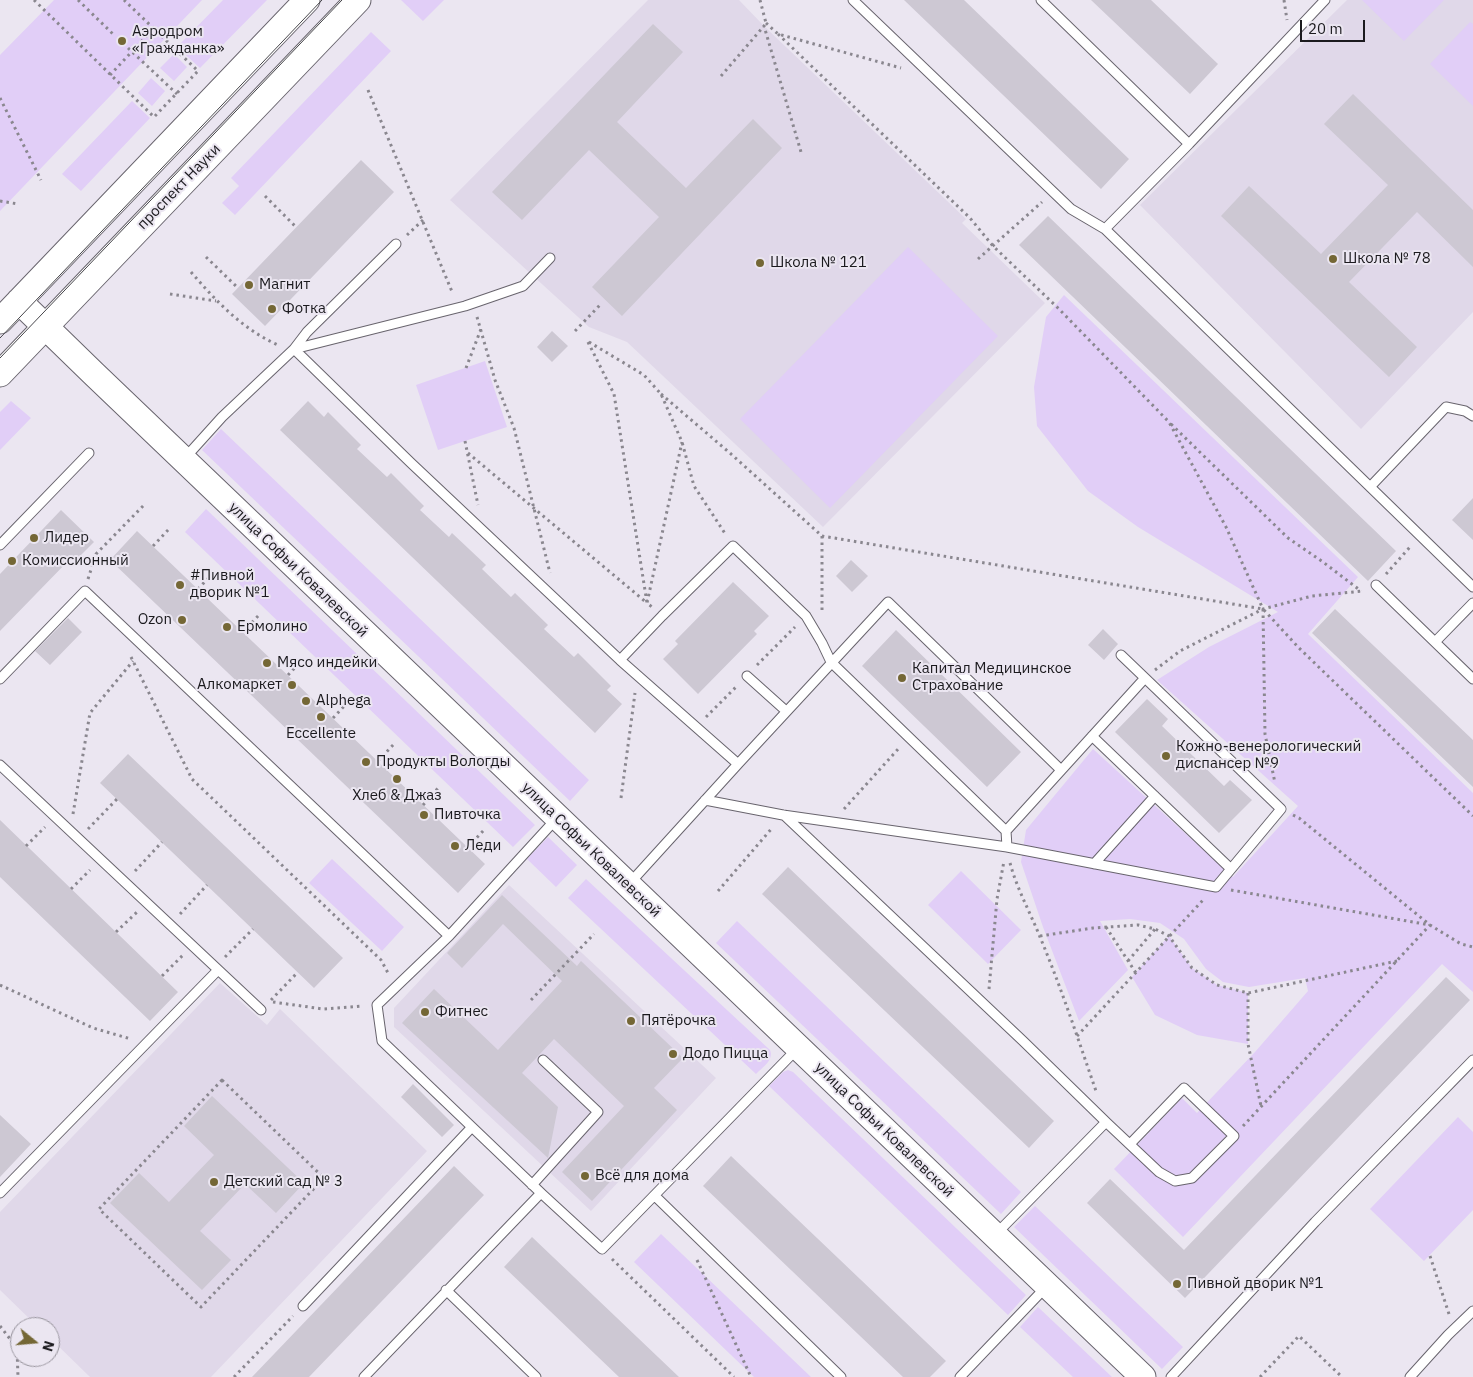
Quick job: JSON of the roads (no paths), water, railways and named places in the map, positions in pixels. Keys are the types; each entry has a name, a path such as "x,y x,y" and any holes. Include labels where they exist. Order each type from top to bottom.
{"street":[{"path":"0,321 307,0"},
{"name":"проспект Науки","path":"0,374 358,0"},
{"name":"улица Софьи Ковалевской","path":"19,301 1142,1377"}],"lane":[{"path":"853,0 1071,209 1105,229 1473,587"},
{"path":"1041,0 1189,144"},
{"path":"1105,229 1189,144 1325,0"},
{"path":"183,460 222,417 294,349 307,332 396,244"},
{"path":"294,349 465,306 523,286 550,258"},
{"path":"294,349 620,660 738,764"},
{"path":"1370,487 1446,407 1465,411 1473,416"},
{"path":"0,545 89,452"},
{"path":"620,660 733,546 806,616 831,662 1006,832 1007,847"},
{"path":"1376,585 1473,679"},
{"path":"0,679 85,591 450,936"},
{"path":"628,885 888,602 1061,770"},
{"path":"1435,642 1473,603"},
{"path":"705,800 783,815 1007,847 1216,888 1281,809 1121,655"},
{"path":"747,676 786,711"},
{"path":"1006,832 1145,678"},
{"path":"1092,736 1231,869"},
{"path":"0,765 261,1010"},
{"path":"1094,864 1155,796"},
{"path":"783,815 987,1007 1158,1172 1175,1181 1192,1178 1234,1136 1184,1088 1130,1144"},
{"path":"557,817 450,936 377,1006 382,1041 602,1249 798,1048"},
{"path":"0,1193 146,1044 217,968"},
{"path":"532,1184 598,1112 543,1060"},
{"path":"1171,1377 1315,1222 1473,1060"},
{"path":"995,1236 1106,1122"},
{"path":"302,1306 472,1127"},
{"path":"364,1377 541,1193"},
{"path":"655,1196 841,1377"},
{"path":"960,1377 1047,1286"},
{"path":"446,1290 536,1377"},
{"path":"1410,1377 1448,1335 1473,1311"}],"tram line":[{"path":"0,338 322,0"},
{"path":"0,358 342,0"}],"place":[{"name":"Аэродром «Гражданка»","path":"122,41"},
{"name":"Школа № 78","path":"1333,259"},
{"name":"Школа № 121","path":"760,263"},
{"name":"Магнит","path":"249,285"},
{"name":"Фотка","path":"272,309"},
{"name":"Лидер","path":"34,538"},
{"name":"Комиссионный","path":"12,561"},
{"name":"#Пивной дворик №1","path":"180,585"},
{"name":"Ozon","path":"182,620"},
{"name":"Ермолино","path":"227,627"},
{"name":"Мясо индейки","path":"267,663"},
{"name":"Капитал Медицинское Страхование","path":"902,678"},
{"name":"Алкомаркет","path":"292,685"},
{"name":"Alphega","path":"306,701"},
{"name":"Eccellente","path":"321,717"},
{"name":"Кожно-венерологический диспансер №9","path":"1166,756"},
{"name":"Продукты Вологды","path":"366,762"},
{"name":"Хлеб & Джаз","path":"397,779"},
{"name":"Пивточка","path":"424,815"},
{"name":"Леди","path":"455,846"},
{"name":"Фитнес","path":"425,1012"},
{"name":"Пятёрочка","path":"631,1021"},
{"name":"Додо Пицца","path":"673,1054"},
{"name":"Всё для дома","path":"585,1176"},
{"name":"Детский сад № 3","path":"214,1182"},
{"name":"Пивной дворик №1","path":"1177,1284"}]}
